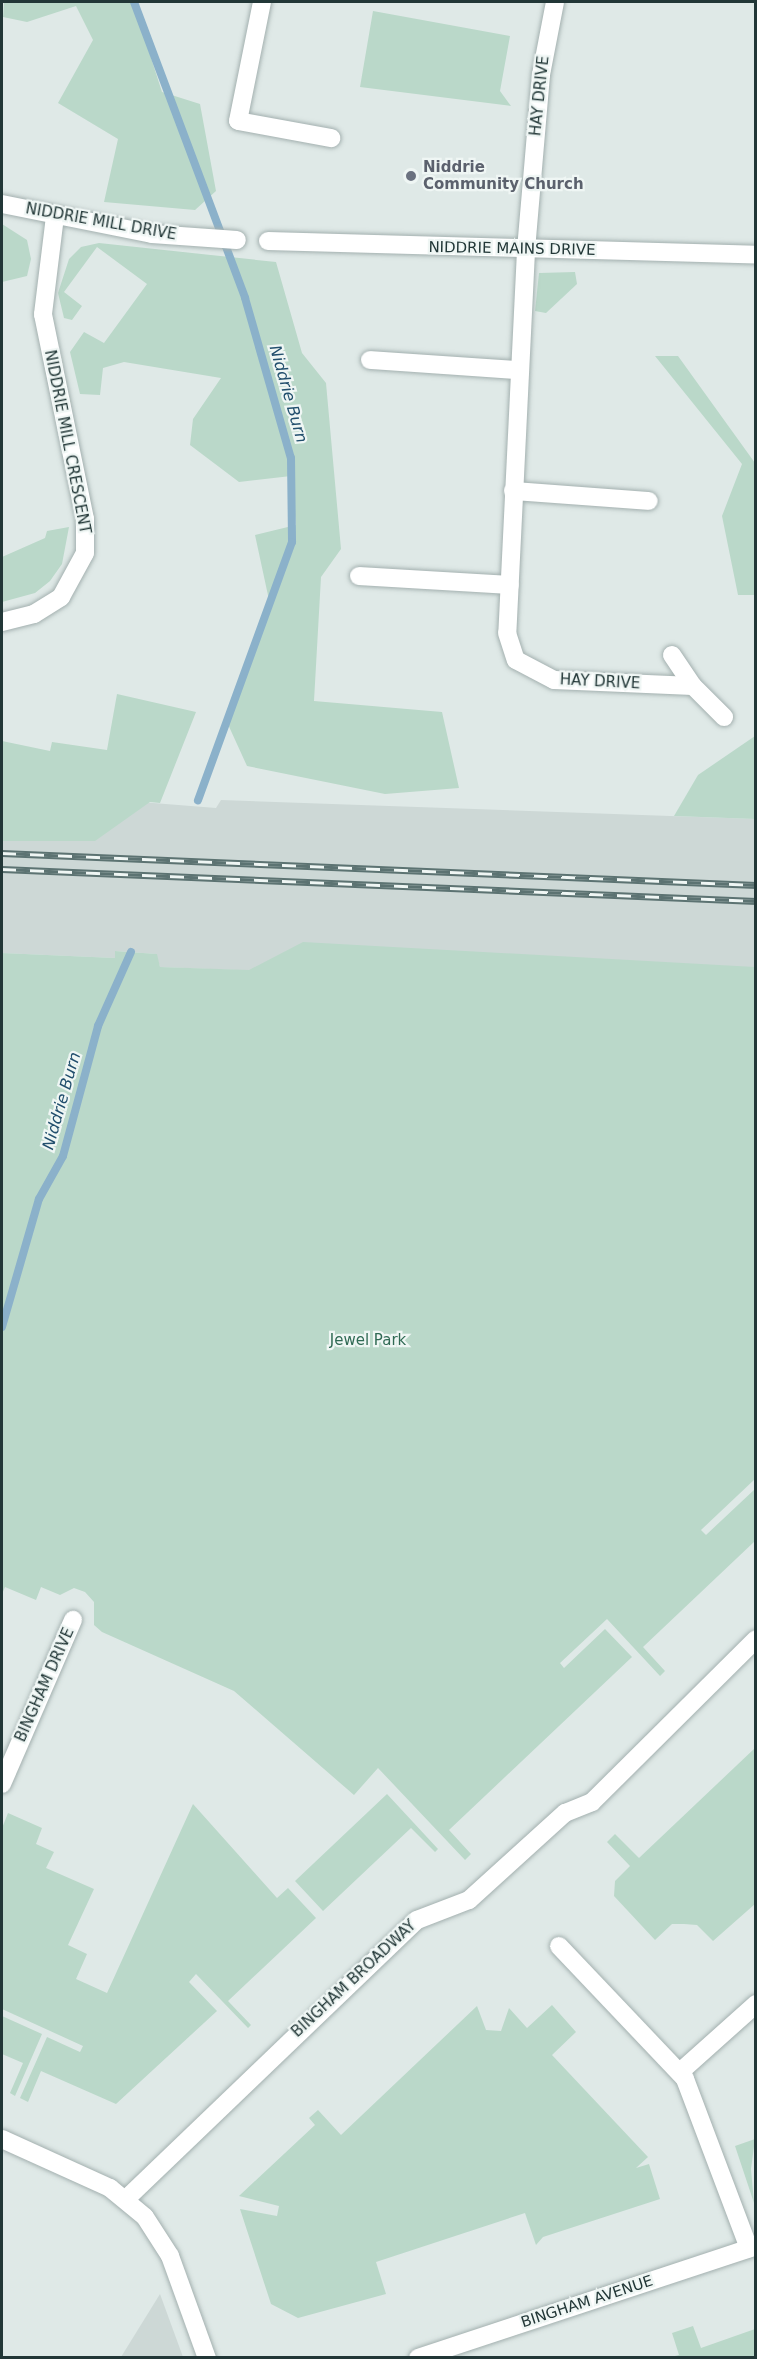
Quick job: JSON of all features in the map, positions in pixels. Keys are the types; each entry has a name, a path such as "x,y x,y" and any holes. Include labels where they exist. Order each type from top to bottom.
{"street":[{"path":"262,2 238,122 331,138"},
{"name":"HAY DRIVE","path":"555,2 541,75 526,251 518,370 507,633 516,660 554,680 693,686"},
{"name":"NIDDRIE MILL DRIVE","path":"2,204 55,216 237,240"},
{"name":"NIDDRIE MILL CRESCENT","path":"2,622 34,615 61,597 85,553 85,519 43,314 55,216"},
{"name":"NIDDRIE MAINS DRIVE","path":"268,241 526,251 756,255"},
{"path":"370,360 518,370"},
{"path":"513,490 649,501"},
{"path":"359,576 510,585"},
{"path":"672,655 693,686 724,717"},
{"name":"BINGHAM DRIVE","path":"2,1784 74,1620"},
{"name":"BINGHAM BROADWAY","path":"126,2199 417,1920 469,1900 565,1813 592,1802 756,1639"},
{"path":"559,1946 680,2072 752,2247"},
{"path":"680,2072 756,2004"},
{"path":"2,2139 126,2199 163,2241 207,2358"},
{"name":"BINGHAM AVENUE","path":"418,2358 752,2247"}],"shaded area":[{"path":"2,791 216,808 221,800 755,819 755,990 160,967 156,954 116,951 115,958 2,953"},
{"path":"160,2294 183,2357 121,2357"}],"green space":[{"path":"4,2 133,2 162,92 200,104 216,191 195,210 104,202 118,139 58,103 93,40 76,6 27,22 3,17"},
{"path":"373,11 510,36 500,91 511,106 360,87"},
{"path":"2,224 27,240 31,259 27,276 2,282"},
{"path":"99,243 276,262 302,353 326,383 341,549 321,577 314,701 442,712 459,788 385,794 247,766 226,720 269,600 255,535 296,525 291,476 239,482 190,445 193,419 221,378 124,362 103,368 100,395 80,394 70,352 84,332 104,343 147,284 97,247 64,292 82,306 72,320 64,318 58,293 69,259 81,247"},
{"path":"575,272 577,284 546,313 535,311 539,273"},
{"path":"655,356 678,356 755,463 755,595 738,595 722,516 742,464"},
{"path":"69,527 62,564 50,581 35,593 2,602 2,557 45,538 47,531"},
{"path":"117,694 196,712 160,803 150,802 95,841 2,841 2,741 50,751 52,742 107,750"},
{"path":"755,736 755,819 674,816 698,775"},
{"name":"Jewel Park","path":"303,942 755,967 755,1479 701,1530 706,1535 755,1489 755,1541 643,1647 665,1671 660,1676 607,1619 560,1663 564,1668 605,1629 632,1657 449,1830 471,1854 465,1860 378,1768 354,1795 234,1691 102,1632 94,1625 94,1602 85,1592 74,1588 60,1595 41,1587 36,1600 5,1587 2,1594 2,953 115,958 115,951 157,954 160,967 249,970"},
{"path":"755,1748 755,1904 713,1941 697,1925 684,1924 672,1924 655,1940 614,1896 615,1881 630,1866 607,1842 615,1834 639,1858"},
{"path":"387,1794 438,1849 435,1852 411,1828 323,1911 295,1881"},
{"path":"193,1804 277,1898 288,1888 316,1918 228,2001 251,2025 248,2028 196,1974 189,1982 217,2011 116,2104 41,2071 28,2102 20,2098 47,2037 80,2052 83,2046 2,2009 2,1828 8,1813 42,1828 36,1844 54,1852 46,1868 94,1889 68,1945 87,1954 76,1979 107,1993"},
{"path":"552,2005 576,2032 552,2055 648,2157 636,2168 649,2164 660,2199 543,2237 536,2245 525,2213 376,2262 386,2294 298,2318 271,2304 240,2209 277,2216 279,2206 239,2196 315,2125 309,2118 318,2110 341,2135 477,2006 486,2030 501,2031 509,2008 527,2028"},
{"path":"2,2016 42,2034 15,2096 10,2093 23,2063 2,2054"},
{"path":"755,2139 751,2169 754,2203 735,2146"},
{"path":"693,2326 701,2348 755,2329 755,2357 671,2357 679,2355 672,2333"}],"waterway":[{"name":"Niddrie Burn","path":"134,2 245,298 291,458 292,542 198,800"},
{"name":"Niddrie Burn","path":"2,1327 39,1199 63,1156 98,1026 131,952"}],"railway":[{"path":"2,853 756,885"},
{"path":"2,869 756,901"}],"place":[{"name":"Niddrie Community Church","path":"411,176"}]}
